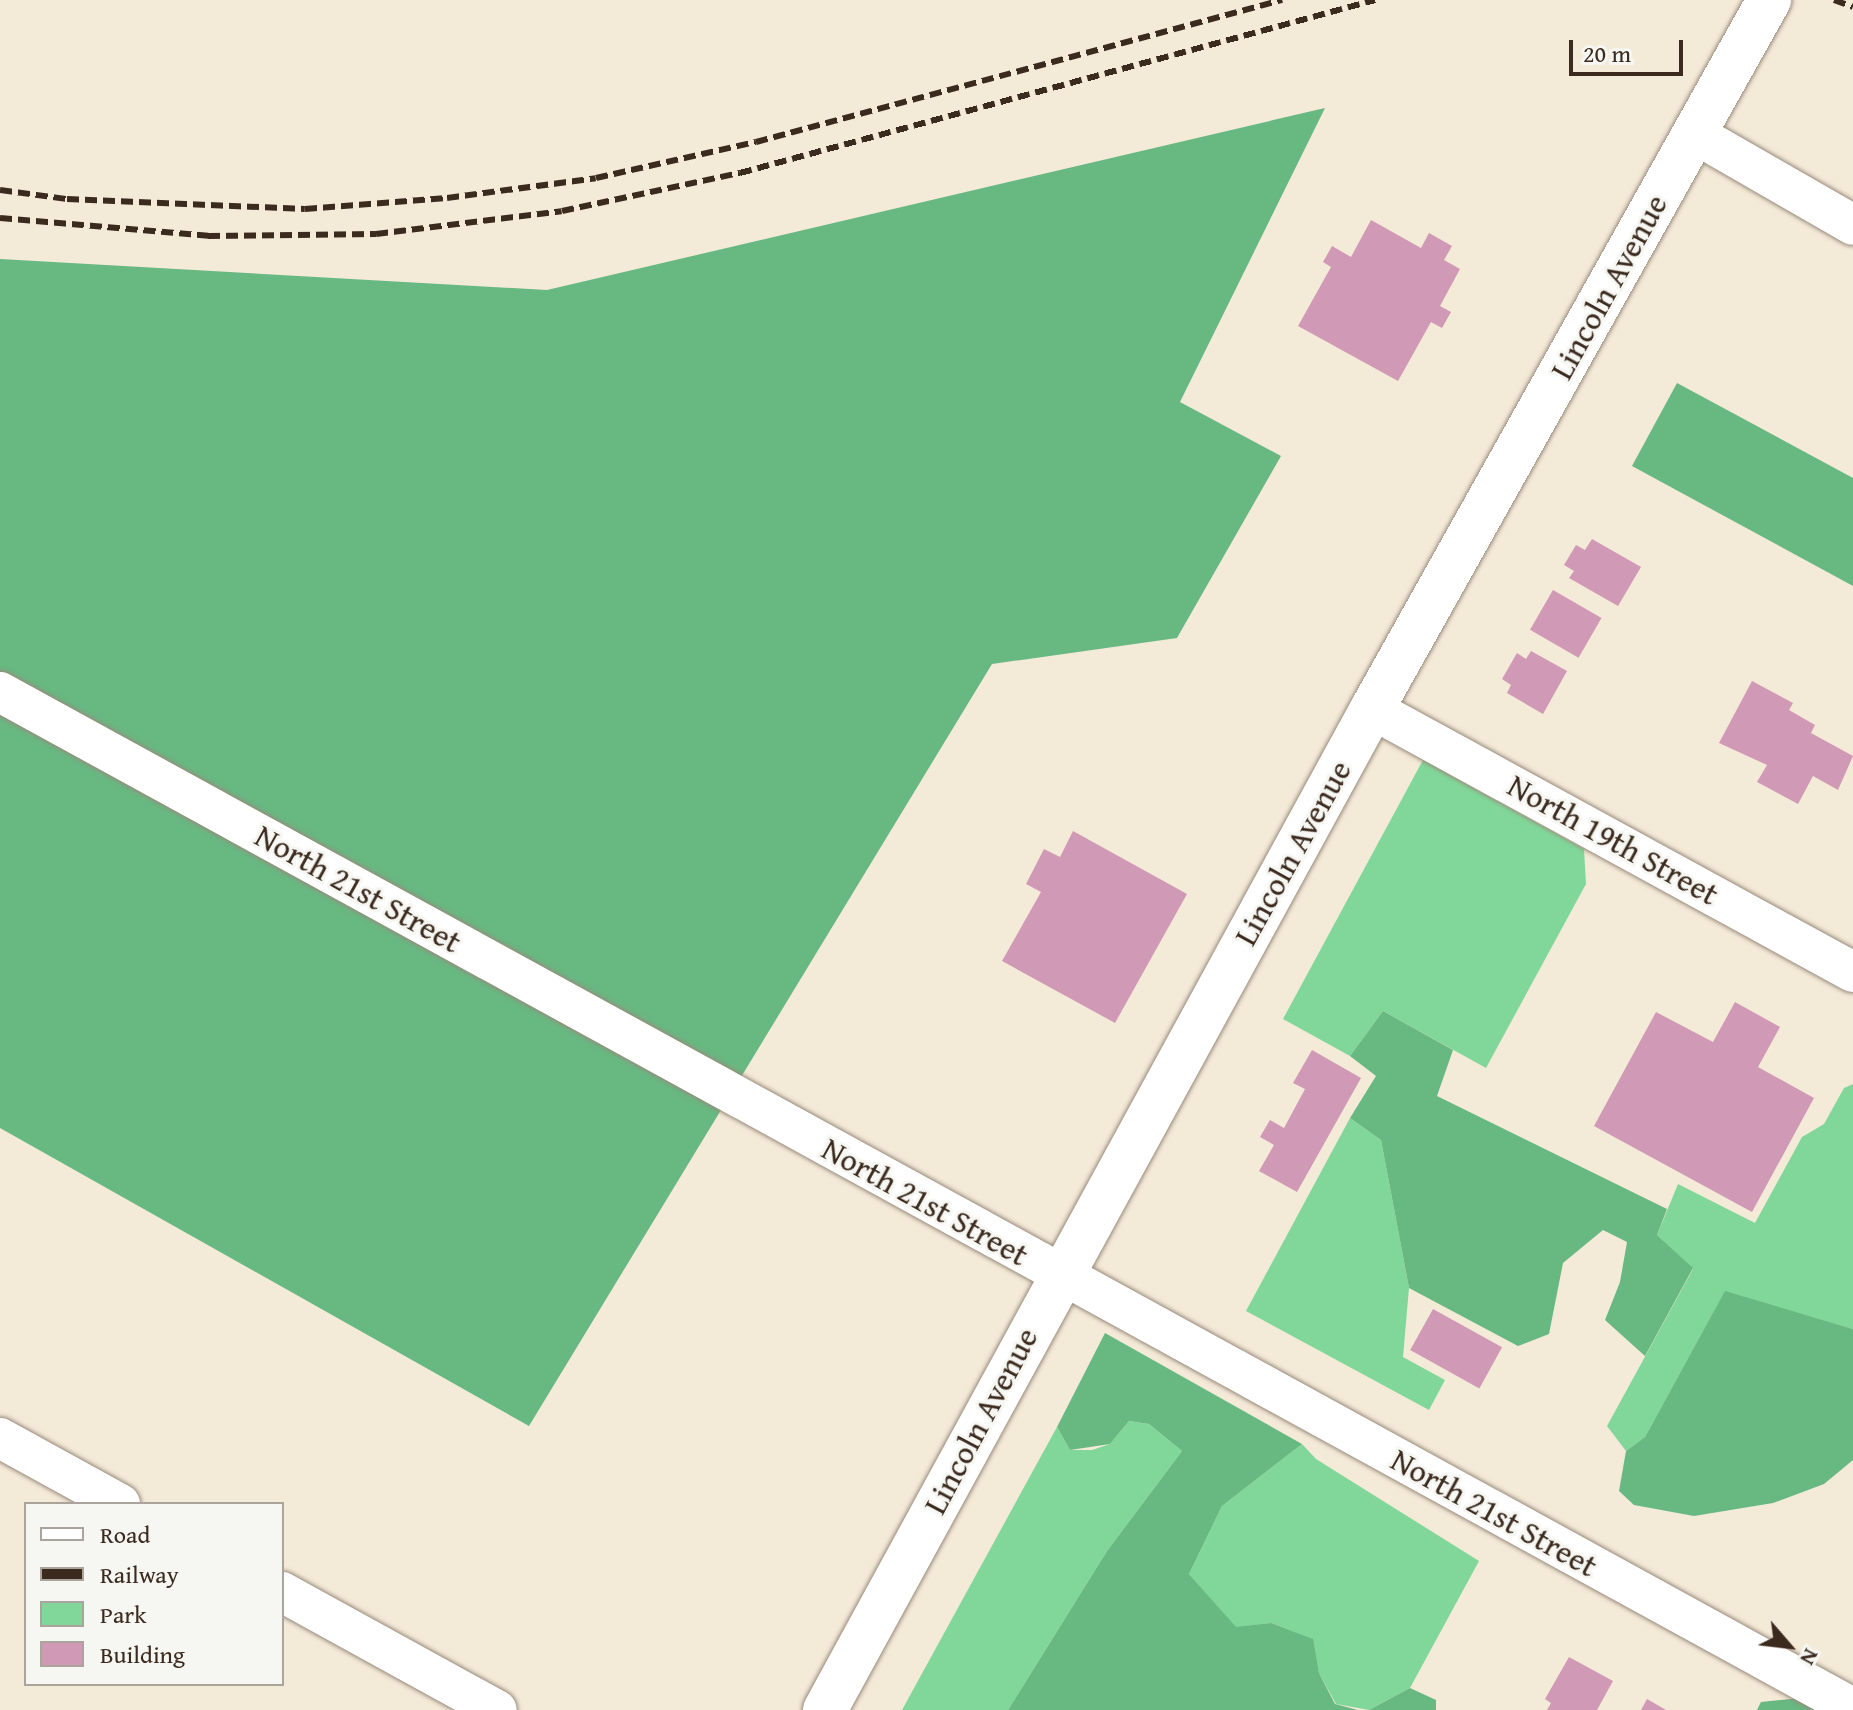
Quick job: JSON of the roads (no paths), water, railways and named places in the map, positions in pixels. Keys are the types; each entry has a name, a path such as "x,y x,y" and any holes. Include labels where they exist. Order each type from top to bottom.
{"street":[{"name":"Lincoln Avenue","path":"825,1710 1372,709 1769,0"},
{"path":"1695,134 1853,225"},
{"name":"North 21st Street","path":"0,692 1060,1276 1853,1708"},
{"name":"North 19th Street","path":"1372,709 1853,972"},
{"path":"0,1438 116,1502"},
{"path":"284,1593 497,1710"}],"railway":[{"path":"0,190 67,199 305,209 447,198 596,178 756,142 1282,0"},
{"path":"0,218 208,236 376,234 562,211 740,173 1375,0"},
{"path":"1834,0 1853,7"}]}
